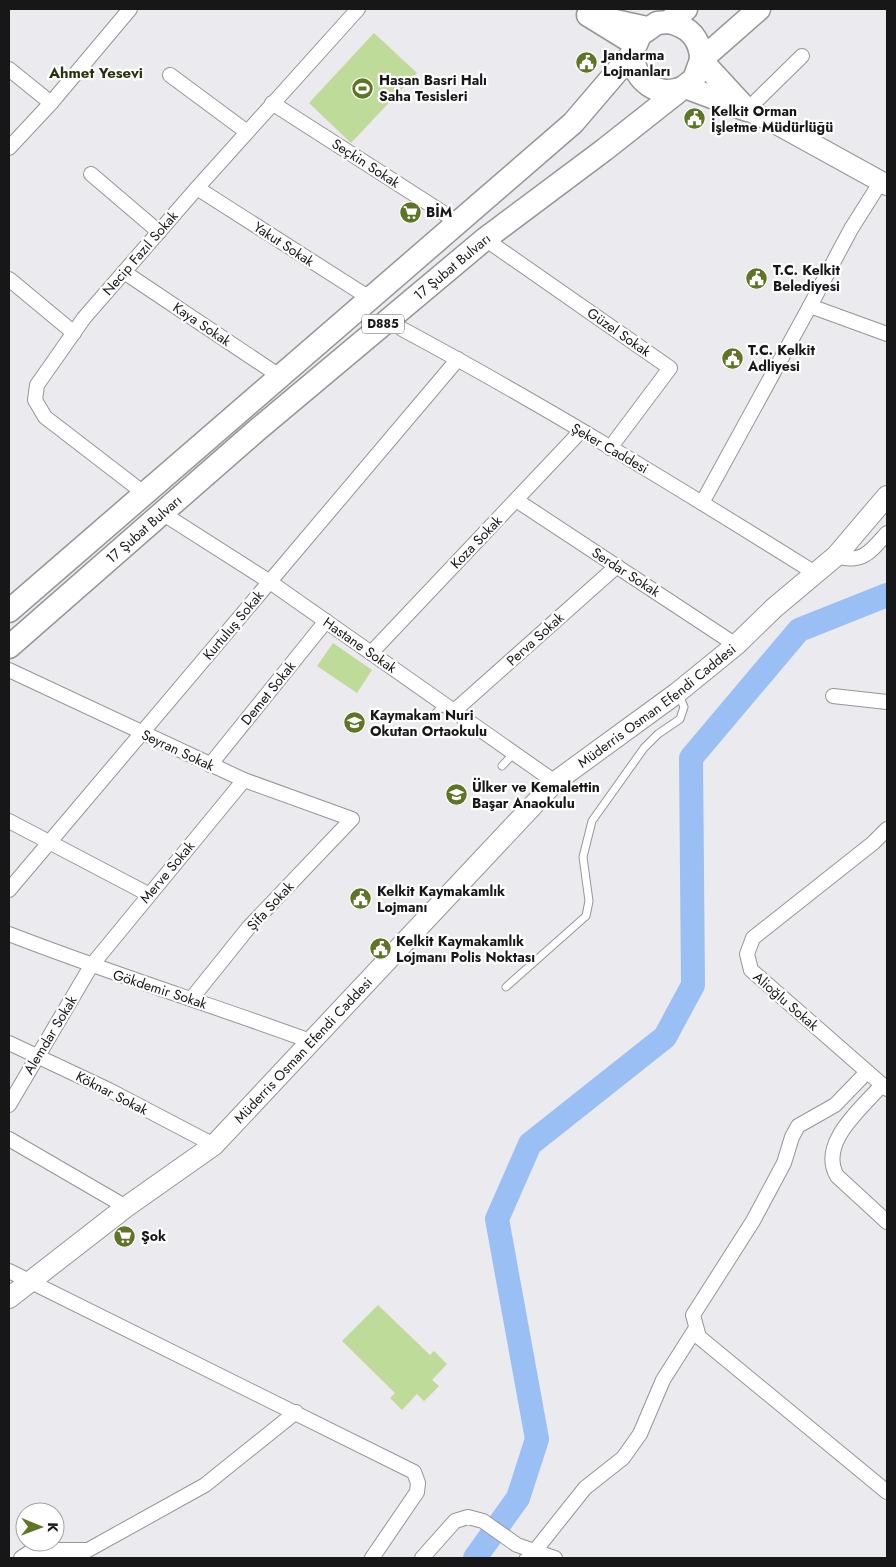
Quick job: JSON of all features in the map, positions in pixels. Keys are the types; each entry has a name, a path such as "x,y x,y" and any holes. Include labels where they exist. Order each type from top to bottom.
{"highway":[{"name":"17 Şubat Bulvarı","path":"9,611 573,124 646,37 686,9"},
{"name":"17 Şubat Bulvarı","path":"9,647 257,430 485,239 685,87 694,79 702,60 759,9"},
{"path":"587,11 646,37 686,28 693,34 701,51 702,60 747,110"},
{"path":"646,37 637,74 652,88 673,91 685,87 747,110"}],"main road":[{"path":"747,110 771,121 884,184"},
{"name":"Müderris Osman Efendi Caddesi","path":"9,1298 126,1207 214,1145 313,1042 555,782 677,693 736,645 814,573 836,556 887,496"}],"street":[{"path":"9,148 130,9"},
{"name":"Necip Fazıl Sokak","path":"145,494 45,417 35,400 37,385 74,333 124,272 246,132 358,9"},
{"path":"747,110 802,56"},
{"path":"9,69 50,103"},
{"path":"170,74 246,132"},
{"name":"Seçkin Sokak","path":"272,104 459,223"},
{"path":"91,174 159,232"},
{"path":"702,503 851,229 884,184"},
{"name":"Yakut Sokak","path":"197,188 371,299"},
{"name":"Güzel Sokak","path":"485,239 670,368 610,448"},
{"name":"Kaya Sokak","path":"124,272 281,377"},
{"path":"9,279 74,333"},
{"path":"810,306 887,334"},
{"name":"Şeker Caddesi","path":"402,329 458,359 610,448 814,573"},
{"name":"Kurtuluş Sokak","path":"9,890 458,359"},
{"name":"Koza Sokak","path":"371,653 581,431"},
{"name":"Serdar Sokak","path":"516,500 736,645"},
{"name":"Hastane Sokak","path":"162,513 270,582 371,653 444,710 515,752 555,782"},
{"path":"836,556 851,559 868,554 887,534"},
{"name":"Perva Sokak","path":"444,710 617,566"},
{"name":"Demet Sokak","path":"210,765 326,621"},
{"name":"Seyran Sokak","path":"9,670 244,780 352,819"},
{"path":"833,696 887,702"},
{"name":"Merve Sokak","path":"91,966 148,894 244,780"},
{"name":"Şifa Sokak","path":"192,998 249,927 352,819"},
{"path":"9,821 49,844 148,894"},
{"name":"Alioğlu Sokak","path":"885,1087 751,970 747,954 753,938 873,843 887,829"},
{"name":"Gökdemir Sokak","path":"9,934 91,966 192,998 313,1042"},
{"name":"Alemdar Sokak","path":"9,1105 91,966"},
{"name":"Köknar Sokak","path":"9,1043 214,1145"},
{"path":"867,1072 835,1104 798,1126 792,1137 784,1163 753,1221 692,1315 699,1337 887,1492"},
{"path":"885,1087 835,1141 831,1153 833,1170 841,1181 887,1222"},
{"path":"9,1139 126,1207"},
{"path":"9,1271 408,1468 416,1476 418,1483 417,1492 372,1558"},
{"path":"529,1555 585,1488 623,1458 640,1434 663,1380 696,1328"},
{"path":"21,1558 33,1550 88,1550 205,1485 296,1412"},
{"path":"422,1558 455,1521 468,1517 483,1521 529,1555 555,1558"}],"lane":[{"path":"506,987 586,916 589,900 583,857 592,821 644,748 658,734 680,719 684,707 677,693"},
{"path":"502,766 515,752"}],"green space":[{"name":"Hasan Basri Halı Saha Tesisleri","path":"374,33 417,73 351,143 309,103"},
{"path":"333,643 372,670 357,693 317,666"},
{"path":"378,1305 430,1355 434,1351 447,1364 432,1380 439,1386 424,1401 417,1394 402,1410 390,1398 395,1393 342,1341"}],"waterway":[{"path":"475,1558 518,1498 537,1439 497,1219 530,1144 665,1037 693,985 691,758 799,630 887,595"}],"place":[{"name":"Jandarma Lojmanları","path":"587,63"},
{"name":"Hasan Basri Halı Saha Tesisleri","path":"363,88"},
{"name":"Kelkit Orman İşletme Müdürlüğü","path":"695,119"},
{"name":"BİM","path":"410,212"},
{"name":"T.C. Kelkit Belediyesi","path":"757,278"},
{"name":"T.C. Kelkit Adliyesi","path":"732,358"},
{"name":"Kaymakam Nuri Okutan Ortaokulu","path":"354,723"},
{"name":"Ülker ve Kemalettin Başar Anaokulu","path":"456,795"},
{"name":"Kelkit Kaymakamlık Lojmanı","path":"361,899"},
{"name":"Kelkit Kaymakamlık Lojmanı Polis Noktası","path":"380,949"},
{"name":"Şok","path":"125,1236"}],"district":[{"name":"Ahmet Yesevi","path":"96,73"}]}
